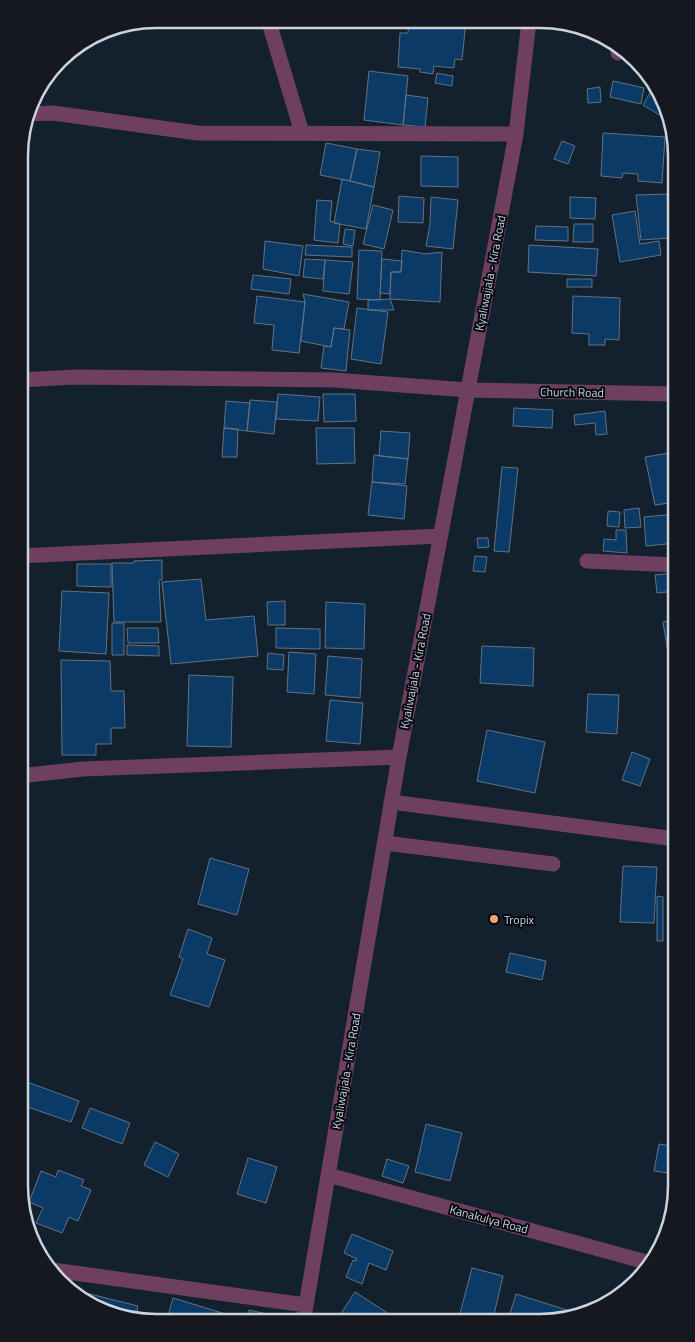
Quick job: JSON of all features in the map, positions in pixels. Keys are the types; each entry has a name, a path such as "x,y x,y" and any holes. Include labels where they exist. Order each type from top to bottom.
{"street":[{"path":"270,28 302,133"},
{"name":"Kyaliwajjala - Kira Road","path":"304,1314 399,757 516,134 528,28"},
{"path":"34,114 52,113 197,133 516,134"},
{"name":"Church Road","path":"28,380 85,377 334,380 468,390 668,394"},
{"path":"28,556 440,536"},
{"path":"587,561 668,565"},
{"path":"28,775 83,769 399,757"},
{"path":"391,802 667,838"},
{"path":"385,843 553,864"},
{"name":"Kanakulya Road","path":"328,1175 643,1261"},
{"path":"60,1271 306,1306"}],"building":[{"path":"408,28 465,28 462,60 455,59 454,68 434,66 433,74 420,72 420,69 398,67 400,33 408,33"},
{"path":"369,71 408,76 403,125 364,120"},
{"path":"437,73 453,76 452,86 435,83"},
{"path":"613,81 644,88 641,104 610,97"},
{"path":"600,87 601,102 588,103 587,89"},
{"path":"650,92 661,116 643,105"},
{"path":"406,95 428,98 425,127 403,125"},
{"path":"603,133 665,137 662,183 638,181 638,174 623,173 622,178 601,176"},
{"path":"562,141 575,146 568,164 554,159"},
{"path":"326,143 357,149 350,181 320,175"},
{"path":"357,149 380,152 374,187 350,181"},
{"path":"421,156 458,157 458,187 421,186"},
{"path":"342,179 374,187 366,229 334,223"},
{"path":"667,194 668,238 641,240 636,195"},
{"path":"399,196 424,198 423,223 398,222"},
{"path":"431,197 458,200 453,249 426,246 430,224"},
{"path":"570,197 596,198 595,219 570,218"},
{"path":"317,200 332,201 330,221 340,224 338,243 314,240"},
{"path":"373,205 393,210 384,249 363,244"},
{"path":"635,211 640,244 659,241 661,255 620,262 612,215"},
{"path":"574,224 593,224 593,242 573,242"},
{"path":"536,226 568,227 568,241 535,240"},
{"path":"345,229 355,230 353,246 343,244"},
{"path":"265,241 303,246 299,276 263,269"},
{"path":"306,245 352,247 352,257 305,255"},
{"path":"529,245 598,249 596,276 528,272"},
{"path":"359,250 382,251 380,300 357,299"},
{"path":"402,250 426,254 442,252 440,302 390,299 391,272 401,272"},
{"path":"305,259 325,260 323,279 303,277"},
{"path":"382,259 402,261 401,272 391,272 390,294 380,293"},
{"path":"325,260 353,262 349,294 323,291"},
{"path":"253,275 291,279 289,294 251,289"},
{"path":"567,279 592,279 592,287 567,287"},
{"path":"303,294 349,302 344,329 334,328 331,347 301,341 305,302"},
{"path":"257,296 305,302 299,353 272,350 274,325 254,323"},
{"path":"573,296 620,298 619,340 605,339 605,345 589,345 589,334 572,333"},
{"path":"390,299 394,310 368,310 368,300"},
{"path":"357,308 388,312 381,364 351,359"},
{"path":"334,328 350,330 346,371 321,368 324,346 331,347"},
{"path":"278,394 320,397 318,421 276,419"},
{"path":"323,394 355,394 356,421 324,422"},
{"path":"250,400 277,402 274,434 247,431"},
{"path":"226,401 250,403 247,431 224,428"},
{"path":"514,408 553,410 552,428 513,426"},
{"path":"605,411 607,434 596,435 595,423 575,425 574,415"},
{"path":"224,428 238,429 237,457 222,457"},
{"path":"316,428 354,428 355,463 317,464"},
{"path":"381,431 410,433 408,459 379,456"},
{"path":"668,453 668,503 655,505 645,457"},
{"path":"374,455 408,459 405,484 372,482"},
{"path":"502,467 518,468 509,552 494,551"},
{"path":"372,482 407,486 404,519 368,515"},
{"path":"639,508 641,527 625,528 624,510"},
{"path":"608,511 620,512 619,527 607,526"},
{"path":"668,515 668,544 646,546 644,517"},
{"path":"616,530 626,530 627,553 603,551 604,539 616,540"},
{"path":"477,538 488,538 489,547 478,548"},
{"path":"475,556 487,557 485,572 473,571"},
{"path":"162,560 162,580 159,580 161,622 114,622 112,563"},
{"path":"77,564 111,564 111,587 77,586"},
{"path":"668,574 668,592 657,593 655,575"},
{"path":"201,579 206,620 254,616 258,656 171,664 162,582"},
{"path":"62,591 109,593 106,654 59,651"},
{"path":"285,601 285,625 268,625 267,602"},
{"path":"326,602 365,604 364,649 325,648"},
{"path":"668,621 668,650 663,622"},
{"path":"112,623 124,623 124,655 112,655"},
{"path":"127,628 158,628 159,643 128,643"},
{"path":"276,628 320,629 320,649 276,648"},
{"path":"127,645 159,646 159,656 127,655"},
{"path":"482,646 534,648 533,686 480,683"},
{"path":"289,652 316,654 314,694 287,692"},
{"path":"268,653 284,655 283,670 267,669"},
{"path":"328,656 362,659 360,698 325,695"},
{"path":"61,660 110,661 111,691 124,691 125,728 111,728 111,744 96,744 96,755 62,755"},
{"path":"189,675 233,677 231,747 187,746"},
{"path":"588,694 619,695 617,734 586,732"},
{"path":"330,700 363,703 360,744 326,741"},
{"path":"487,730 545,742 535,793 477,781"},
{"path":"632,752 650,759 640,786 622,780"},
{"path":"210,858 249,869 237,915 198,904"},
{"path":"623,866 657,867 654,923 620,922"},
{"path":"657,896 663,897 663,941 657,941"},
{"path":"188,929 212,938 207,954 225,960 209,1007 170,995 183,959 179,957"},
{"path":"510,953 546,961 542,980 506,972"},
{"path":"28,1082 79,1101 71,1122 28,1107"},
{"path":"90,1108 130,1123 122,1144 82,1128"},
{"path":"426,1124 462,1133 450,1181 415,1172"},
{"path":"155,1142 179,1154 168,1177 144,1165"},
{"path":"659,1144 667,1145 667,1173 654,1171"},
{"path":"248,1158 277,1167 266,1203 237,1194"},
{"path":"387,1159 409,1166 403,1183 382,1176"},
{"path":"58,1170 84,1180 81,1186 91,1190 78,1221 69,1217 62,1233 36,1223 43,1208 29,1202 41,1171 56,1177"},
{"path":"352,1234 393,1251 386,1270 369,1263 362,1284 346,1277 353,1260 356,1261 357,1259 344,1253"},
{"path":"472,1268 503,1276 494,1314 460,1314"},
{"path":"355,1292 389,1314 341,1314"},
{"path":"85,1293 138,1306 137,1313 122,1310 107,1305"},
{"path":"516,1294 569,1311 540,1314 510,1314"},
{"path":"173,1298 226,1314 168,1314"},
{"path":"249,1310 267,1314 248,1314"}],"place":[{"name":"Tropix","path":"494,919"}]}
